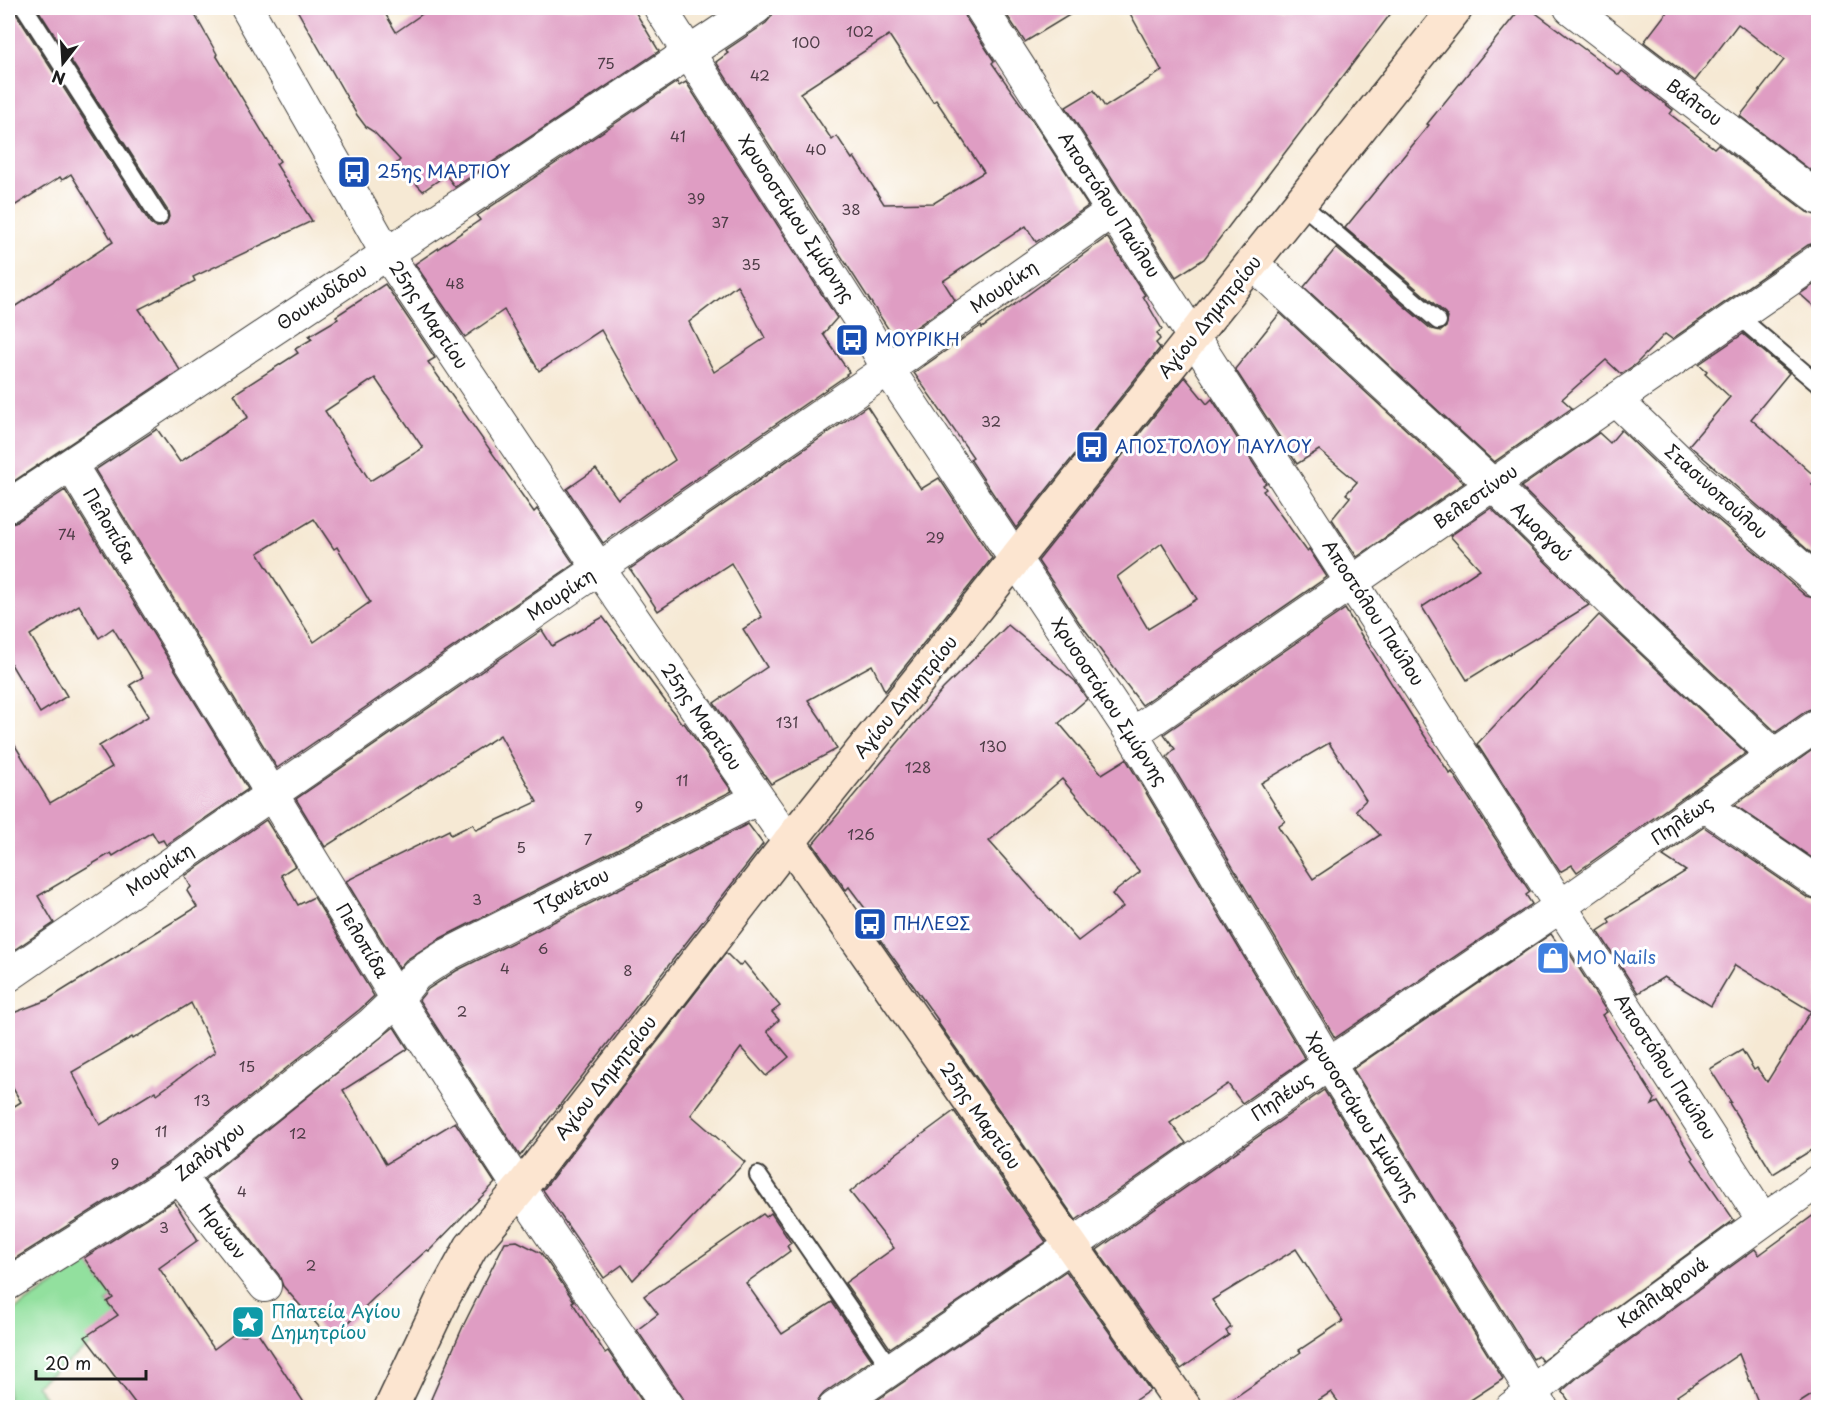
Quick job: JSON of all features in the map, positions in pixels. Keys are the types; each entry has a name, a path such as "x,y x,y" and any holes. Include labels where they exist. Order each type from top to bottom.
{"main road":[{"name":"Αγίου Δημητρίου","path":"391,1407 440,1304 471,1246 520,1190 789,842 1456,8"},
{"name":"25ης Μαρτίου","path":"789,842 1185,1407"}],"street":[{"name":"25ης Μαρτίου","path":"247,8 387,254 599,569 789,842"},
{"name":"Χρυσοστόμου Σμύρνης","path":"660,8 864,325 888,369 1132,734 1529,1402"},
{"name":"Θουκυδίδου","path":"8,506 756,8"},
{"name":"Αποστόλου Παύλου","path":"981,8 1763,1220"},
{"name":"Βάλτου","path":"1569,8 1818,198"},
{"name":"Μουρίκη","path":"8,976 888,369 1112,211"},
{"name":"Βελεστίνου","path":"1132,734 1818,260"},
{"name":"Αμοργού","path":"1252,263 1493,485 1624,614 1774,755"},
{"name":"Στασινοπούλου","path":"1616,400 1692,473 1818,582"},
{"name":"Πελοπίδα","path":"71,465 397,999 520,1190 668,1407"},
{"name":"Πηλέως","path":"834,1407 1071,1246 1818,725"},
{"name":"Τζανέτου","path":"397,999 416,975 447,955 758,799"},
{"path":"1704,805 1818,883"},
{"name":"Ζαλόγγου","path":"8,1284 179,1177 371,1024 397,999"},
{"name":"Ηρώων","path":"179,1177 265,1286"},
{"name":"Καλλιφρονά","path":"1529,1402 1566,1364 1818,1181"}],"lane":[{"path":"25,8 159,217"},
{"path":"1300,203 1438,321"},
{"path":"1738,316 1818,384"},
{"path":"758,1175 891,1369"}],"green space":[{"path":"88,1263 113,1298 107,1302 118,1315 91,1345 36,1385 53,1407 8,1408 8,1314"}],"building":[{"path":"37,8 191,8 216,55 280,161 276,164 312,221 193,277 195,281 139,309 180,370 8,485 8,311 113,242 71,174 62,180 60,177 8,210 8,17 15,12 150,223 155,227 160,227 165,225 169,217 168,211"},
{"path":"296,8 382,8 396,32 431,8 633,8 659,51 455,187 446,175 423,191 397,163 400,160 357,115"},
{"path":"774,8 963,8 966,18 994,61 992,63 1088,206 1036,242 1026,226 943,281 955,300 896,341 716,62 728,53 726,50 766,23 772,16","holes":["889,35 933,102 936,100 984,172 934,203 884,204 854,157 852,159 837,136 832,140 800,93"]},
{"path":"1002,8 1081,8 1025,42"},
{"path":"1127,8 1395,8 1204,259 1176,277 1066,107 1094,90 1105,107 1162,71"},
{"path":"1521,8 1529,8 1619,75 1622,71 1673,110 1670,114 1714,148 1718,144 1807,212 1818,216 1818,242 1808,245 1672,339 1665,334 1636,364 1621,374 1606,360 1562,399 1572,408 1494,462 1304,287 1336,248 1431,329 1441,331 1446,327 1448,318 1445,313 1345,228"},
{"path":"1670,8 1818,8 1818,176 1740,116 1784,60 1738,24 1695,81 1644,42"},
{"path":"677,82 679,86 686,82 837,318 823,334 849,372 603,543 567,489 596,469 618,499 675,460 601,330 539,371 504,310 465,337 415,264 480,220 477,216","holes":["737,285 765,338 714,372 689,322"]},
{"path":"1107,237 1145,295 1143,296 1162,329 1157,333 1160,339 1156,343 1160,348 1016,528 970,459 973,457 914,373 981,326 982,328"},
{"path":"1818,282 1818,310 1800,294"},
{"path":"385,284 435,358 428,362 534,512 537,509 574,564 277,768 95,470 157,429 180,462 248,417 234,394 298,353 295,349 312,339 309,336 338,319 336,316","holes":["375,378 423,448 370,481 325,411","314,519 334,549 337,547 370,602 314,642 258,553"]},
{"path":"1280,313 1464,483 1357,557 1332,519 1350,497 1346,494 1357,482 1319,450 1297,464 1235,369"},
{"path":"1743,334 1789,373 1751,419 1818,479 1812,485 1818,490 1818,559 1689,445 1730,397 1705,374 1707,371 1699,364"},
{"path":"1185,377 1207,404 1212,399 1266,483 1263,485 1266,489 1263,491 1307,551 1309,549 1327,577 1142,705 1079,622 1038,561","holes":["1162,543 1197,599 1148,629 1117,577"]},
{"path":"867,406 921,489 939,478 992,558 885,691 872,665 808,700 837,749 771,784 714,703 767,667 743,629 762,617 731,563 658,611 630,569"},
{"path":"1621,430 1680,487 1806,596 1818,599 1818,707 1808,710 1776,732 1636,601 1521,487 1599,433 1610,443"},
{"path":"65,490 248,789 166,845 163,840 158,842 152,832 113,856 111,853 38,896 54,923 8,954 8,734 50,803 112,767 99,746 149,716 130,685 143,677 113,628 99,638 79,605 30,635 67,696 40,713 8,659 8,524 18,521"},
{"path":"1491,508 1589,605 1467,680 1422,607 1480,569 1450,536"},
{"path":"1345,609 1418,726 1450,774 1452,772 1530,892 1526,895 1532,904 1335,1038 1167,757 1175,749 1164,734","holes":["1329,743 1366,800 1356,810 1380,835 1313,879 1278,826 1285,821 1261,783"]},
{"path":"1599,615 1746,753 1577,872 1572,865 1560,872 1477,744"},
{"path":"603,617 682,724 684,723 732,791 439,939 406,960 399,968 346,881 449,830 451,835 473,824 476,830 537,802 500,735 325,847 296,799 542,630 552,646"},
{"path":"1008,625 1075,681 1087,699 1059,723 1102,774 1126,759 1305,1059 1242,1103 1228,1084 1170,1123 1186,1143 1076,1220 879,938 885,935 849,887 846,890 813,844 943,689","holes":["1062,779 1140,872 1112,894 1123,907 1078,941 989,841"]},
{"path":"1818,746 1818,862 1735,805"},
{"path":"266,820 295,866 281,875 298,905 314,897 374,996 169,1162 8,1263 8,1110 21,1102 8,1080 8,1015 47,1000 197,907 187,891 191,887 185,876","holes":["191,1003 215,1052 157,1094 155,1091 100,1125 72,1072 132,1037 133,1039"]},
{"path":"748,824 763,844 520,1156 419,1000 428,989 456,971"},
{"path":"1704,827 1808,898 1818,901 1818,1146 1773,1174 1710,1069 1742,1050 1754,1070 1757,1068 1767,1082 1811,1011 1735,965 1711,1006 1664,977 1638,993 1598,931 1610,923 1608,919 1686,871 1663,856"},
{"path":"1551,934 1564,953 1568,951 1607,1012 1602,1015 1655,1099 1652,1105 1658,1102 1692,1159 1734,1220 1542,1361 1538,1356 1533,1359 1353,1069"},
{"path":"726,953 739,966 744,962 780,1006 772,1012 779,1020 767,1031 789,1057 766,1076 741,1048 691,1115 745,1162 633,1280 622,1265 604,1278 543,1190"},
{"path":"394,1027 408,1049 343,1090 386,1164 455,1122 495,1183 429,1251 427,1250 340,1331 335,1334 328,1333 321,1329 283,1286 279,1275 204,1180"},
{"path":"1324,1090 1503,1379 1460,1407 1342,1407 1331,1392 1308,1407 1221,1407 1343,1321 1296,1249 1212,1300 1231,1327 1226,1331 1229,1335 1181,1369 1097,1250"},
{"path":"954,1111 1046,1242 890,1348 845,1283 894,1248 850,1192 897,1153"},
{"path":"174,1201 198,1240 159,1268 214,1349 234,1334 244,1336 255,1328 307,1407 138,1407 85,1337 118,1315 107,1302 113,1298 84,1258"},
{"path":"1818,1212 1818,1391 1793,1407 1760,1407 1739,1354 1677,1396 1684,1407 1573,1407 1562,1391 1577,1378 1755,1249 1759,1255"},
{"path":"771,1213 791,1243 787,1246 790,1251 746,1283 782,1334 832,1302 872,1360 824,1393 816,1407 686,1407 683,1398 637,1330 658,1314 644,1296 763,1214 766,1217"},
{"path":"517,1241 541,1253 574,1301 572,1302 605,1353 608,1351 646,1407 445,1407 431,1399 464,1324 505,1242"},
{"path":"1066,1271 1150,1390 1125,1407 867,1407"}],"place":[{"name":"25ης ΜΑΡΤΙΟΥ","path":"354,172"},
{"name":"ΜΟΥΡΙΚΗ","path":"852,340"},
{"name":"ΑΠΟΣΤΟΛΟΥ ΠΑΥΛΟΥ","path":"1092,447"},
{"name":"ΠΗΛΕΩΣ","path":"870,924"},
{"name":"MO Nails","path":"1553,958"},
{"name":"Πλατεία Αγίου Δημητρίου","path":"248,1322"}]}
